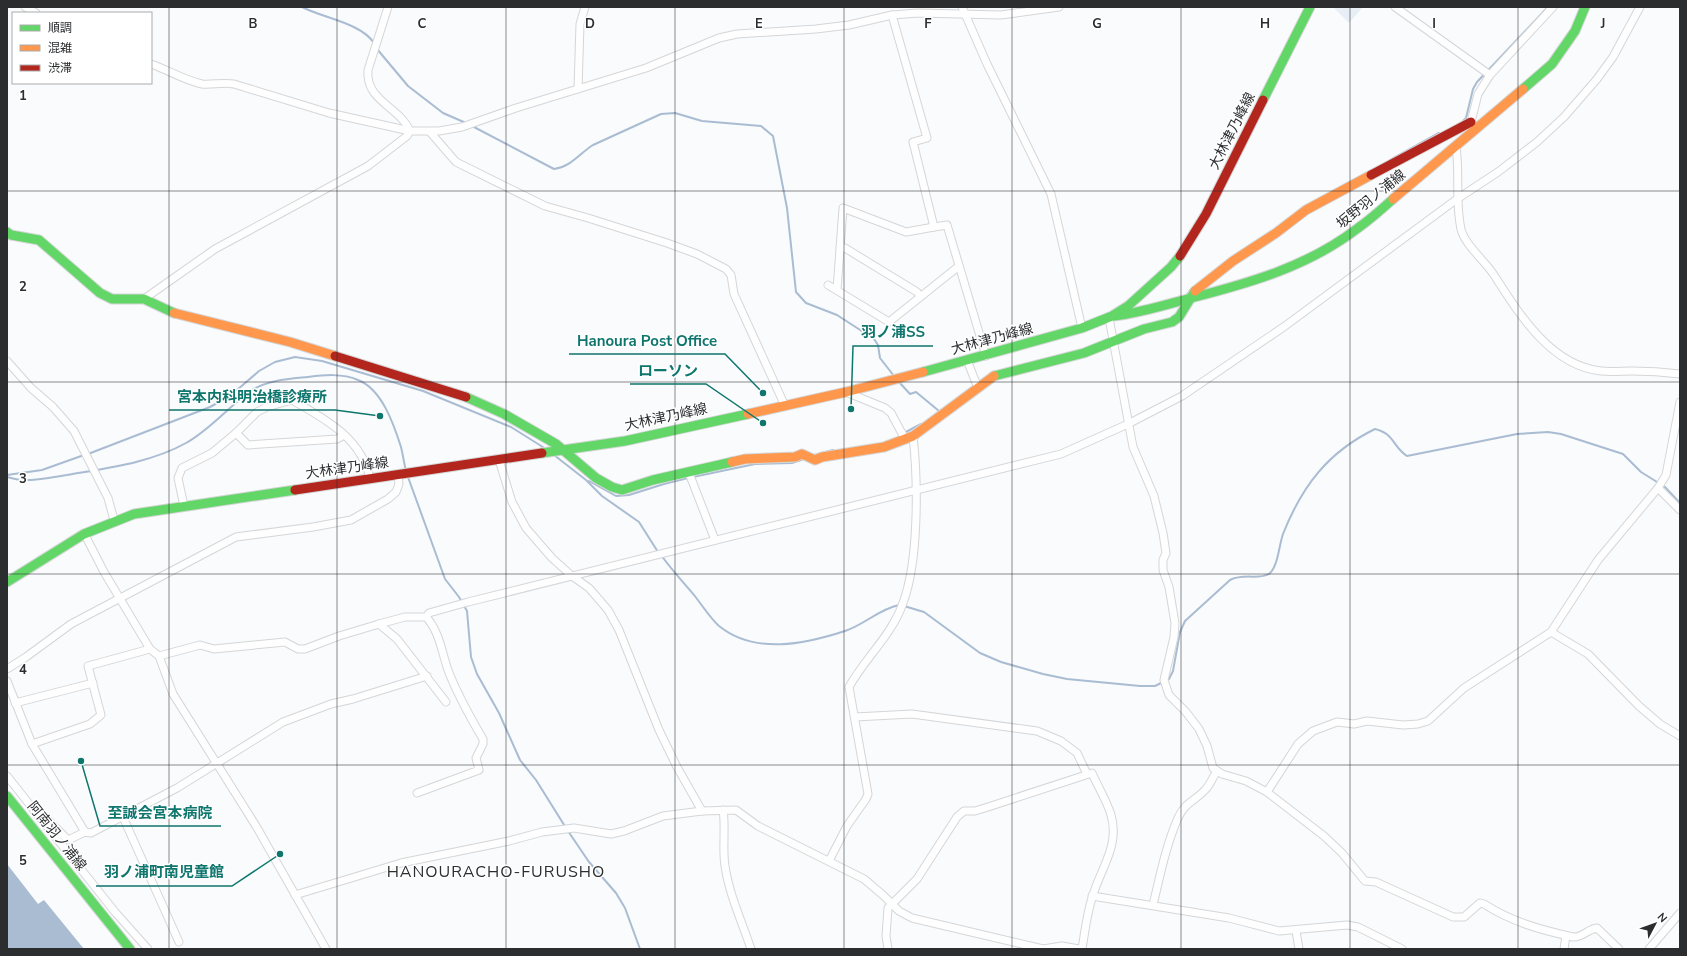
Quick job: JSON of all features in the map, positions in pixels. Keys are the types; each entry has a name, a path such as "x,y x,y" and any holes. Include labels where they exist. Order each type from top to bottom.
{"main road":[{"name":"大林津乃峰線","path":"7,582 84,533 114,520 134,514 625,441 846,392 986,356 1082,328 1111,317 1150,287 1171,267 1188,245 1206,214 1310,7"},
{"name":"坂野羽ノ浦線","path":"1111,317 1133,314 1274,274 1316,255 1359,228 1552,64 1575,31 1585,7"},
{"path":"7,232 11,235 39,240 100,293 117,300 144,299 172,312 290,342 465,397 504,414 556,444 559,451 596,478 612,487 622,490 653,480 690,476 746,459 795,457 802,454 815,460 822,457 874,450 909,437 995,376 1084,353 1114,338 1172,322 1179,317 1188,303 1189,298 1195,291 1233,261 1276,233 1306,210 1471,122"},
{"name":"阿南羽ノ浦線","path":"7,796 130,949"}],"street":[{"path":"25,7 34,12"},
{"path":"388,7 368,70 367,78 371,88 378,98 407,123 410,131"},
{"path":"578,89 580,24 585,7"},
{"path":"152,64 192,81 204,84 224,82 234,84 329,113 410,131 430,132 462,127 508,110 646,68 719,38 737,34 823,28 892,15 963,10 1001,15 1058,7"},
{"path":"1396,7 1490,75"},
{"path":"1474,131 1471,122 1478,94 1490,75 1553,7"},
{"path":"159,656 200,645 214,649 285,642 298,649 305,649 339,636 405,617 426,617 429,613 459,604 1061,454 1128,424 1182,396 1285,326 1457,199 1498,172 1537,142 1564,117 1597,79 1612,57 1640,7"},
{"path":"963,10 987,64 1051,194 1082,328"},
{"path":"892,15 927,138 913,142 934,227"},
{"path":"144,299 215,249 368,166 407,136 410,131"},
{"path":"430,132 456,162 545,206 667,243 697,254 726,269 732,275 734,294 786,406"},
{"path":"1456,147 1457,199 1461,231 1466,240 1488,266 1512,303 1552,349 1565,360 1579,366 1602,371 1650,371 1680,374"},
{"path":"837,290 843,208 906,232 947,225 986,356"},
{"path":"840,248 851,252 916,292 920,296"},
{"path":"828,285 888,322 959,266"},
{"path":"1111,317 1133,447 1154,496 1166,553 1163,560 1163,570 1169,587 1175,623 1174,637 1165,683 1170,695 1199,729 1207,746 1213,768 1268,792 1324,836 1342,853 1365,881 1376,882 1453,917 1464,917 1480,903 1530,927 1566,936 1577,938 1589,930 1597,928 1619,949"},
{"path":"968,360 978,388"},
{"path":"7,361 74,431 85,449 108,498 114,520"},
{"path":"829,861 847,826 868,794 849,687 858,670 878,648 903,602 913,562 916,490 909,437 891,413 885,408 846,392"},
{"path":"184,506 178,478 182,468 212,453 236,433 256,412 267,407 292,400 332,423 344,435 362,455 367,464 370,479"},
{"path":"1268,792 1298,744 1313,731 1337,722 1354,724 1367,721 1403,725 1418,724 1428,721 1464,688 1487,675 1551,632 1598,560 1660,486 1670,453 1680,402"},
{"path":"236,433 248,445 337,439 344,435"},
{"path":"499,460 512,502 520,519 532,537 572,576 589,588 608,610 619,630 659,730 677,767 702,811"},
{"path":"7,669 71,624 236,537 314,527 351,520 388,499 396,492 404,474"},
{"path":"690,476 715,540"},
{"path":"1660,486 1680,510"},
{"path":"84,533 150,649 159,656 174,694 256,826 326,949"},
{"path":"417,793 479,770 476,758 483,744 483,739 462,700 449,671 434,630 426,617"},
{"path":"379,624 397,639 446,702"},
{"path":"1551,632 1588,654 1639,706 1660,724 1680,736"},
{"path":"32,744 90,724 101,715 88,666 150,649"},
{"path":"34,811 41,813 68,840 86,832 91,833 177,788 282,722 331,704 353,700 427,676"},
{"path":"7,681 32,744 86,832"},
{"path":"15,703 93,683"},
{"path":"855,717 912,714 1037,731 1061,741 1077,753 1087,774"},
{"path":"1153,905 1162,867 1178,818 1189,802 1204,791 1212,782 1217,771"},
{"path":"888,949 886,936 888,908 917,879 957,817 964,811 975,811 1092,773 1111,816 1112,834 1108,861 1092,896 1082,949"},
{"path":"7,776 115,912 148,949"},
{"path":"723,810 725,824 723,842 725,866 730,889 751,949"},
{"path":"295,895 401,862 561,829 569,828 596,830 611,834 624,831 663,816 702,811 736,810 758,826 864,879 899,911 912,918 1043,949 1062,946 1079,949"},
{"path":"123,817 179,942"},
{"path":"1092,896 1229,918 1279,931 1353,926 1402,949"},
{"path":"1649,949 1680,913"},
{"path":"1296,931 1299,949"},
{"path":"1564,949 1566,936"}],"shaded area":[{"path":"1333,7 1363,7 1349,23"}],"water":[{"path":"7,864 38,904 44,900 84,949 7,949"}],"waterway":[{"path":"302,7 360,30 374,43"},
{"path":"1463,121 1466,118 1473,89 1477,82 1548,7"},
{"path":"377,49 408,86 443,113 466,123"},
{"path":"472,126 554,169 570,163 593,145 661,114 675,113 702,121 761,126 773,136 787,208 796,292 806,303 837,315 874,339 878,345 880,358 894,376"},
{"path":"1390,160 1439,133"},
{"path":"1185,297 1191,289"},
{"path":"88,454 210,407 230,396 259,371 275,362 295,357 322,361 423,391 511,427 546,449"},
{"path":"7,477 22,480 44,479 113,467 143,460 172,450 186,443 204,431 252,390 265,384 286,379 333,375 346,376 358,380 374,391 391,419 401,447 406,471"},
{"path":"899,382 910,394 916,392 939,411"},
{"path":"904,433 921,424"},
{"path":"904,606 924,612 980,653 1001,662 1067,679 1155,686 1169,679 1173,671 1180,632 1185,621 1230,580 1240,577 1265,576 1272,571 1278,556 1283,534 1290,517 1318,472 1343,448 1375,429 1382,431 1390,437 1398,448 1407,456 1517,434 1548,432 1561,434 1623,454 1641,472 1665,487 1680,503"},
{"path":"814,455 833,450"},
{"path":"7,475 42,470 84,455"},
{"path":"554,455 586,480 602,496 639,522 658,552"},
{"path":"693,477 755,464 792,463 804,459"},
{"path":"408,477 445,579 459,597 467,611 471,657 477,674 499,713 520,760 536,780 566,828"},
{"path":"589,481 616,496 629,495 688,478"},
{"path":"661,555 719,626 733,635 748,641 764,644 780,644 814,640 845,631 885,610 899,605"},
{"path":"568,831 589,862 616,893 625,908 640,949"}],"traffic: fast":[{"path":"1263,100 1310,7"},
{"path":"1523,89 1552,64 1575,31 1585,7"},
{"path":"1114,316 1133,313 1235,286 1278,272 1320,253 1339,241 1367,221 1393,199"},
{"path":"7,232 11,235 39,240 100,293 112,299 144,299 174,313"},
{"path":"923,372 1082,328 1112,316 1128,306 1171,267 1180,256"},
{"path":"994,376 1084,353 1144,329 1172,322 1179,317 1195,291"},
{"path":"466,397 504,414 556,444 596,478 612,487 622,490 653,480 732,462"},
{"path":"542,453 625,441 748,414"},
{"path":"7,582 84,534 134,514 295,490"},
{"path":"7,796 130,949"}],"traffic: slow":[{"path":"1393,199 1523,89"},
{"path":"1195,291 1233,261 1276,233 1306,210 1371,175"},
{"path":"174,313 290,342 335,356"},
{"path":"748,414 846,392 923,372"},
{"path":"732,462 745,459 795,457 802,454 815,460 822,457 884,447 913,436 994,376"}],"traffic: jam":[{"path":"1180,256 1206,214 1263,100"},
{"path":"1371,175 1471,122"},
{"path":"335,356 466,397"},
{"path":"295,490 542,453"}],"place":[{"name":"Hanoura Post Office","path":"763,393"},
{"name":"羽ノ浦SS","path":"851,409"},
{"name":"宮本内科明治橋診療所","path":"380,416"},
{"name":"ローソン","path":"763,423"},
{"name":"至誠会宮本病院","path":"81,761"},
{"name":"羽ノ浦町南児童館","path":"280,854"}],"district":[{"name":"HANOURACHO-FURUSHO","path":"496,872"}]}
